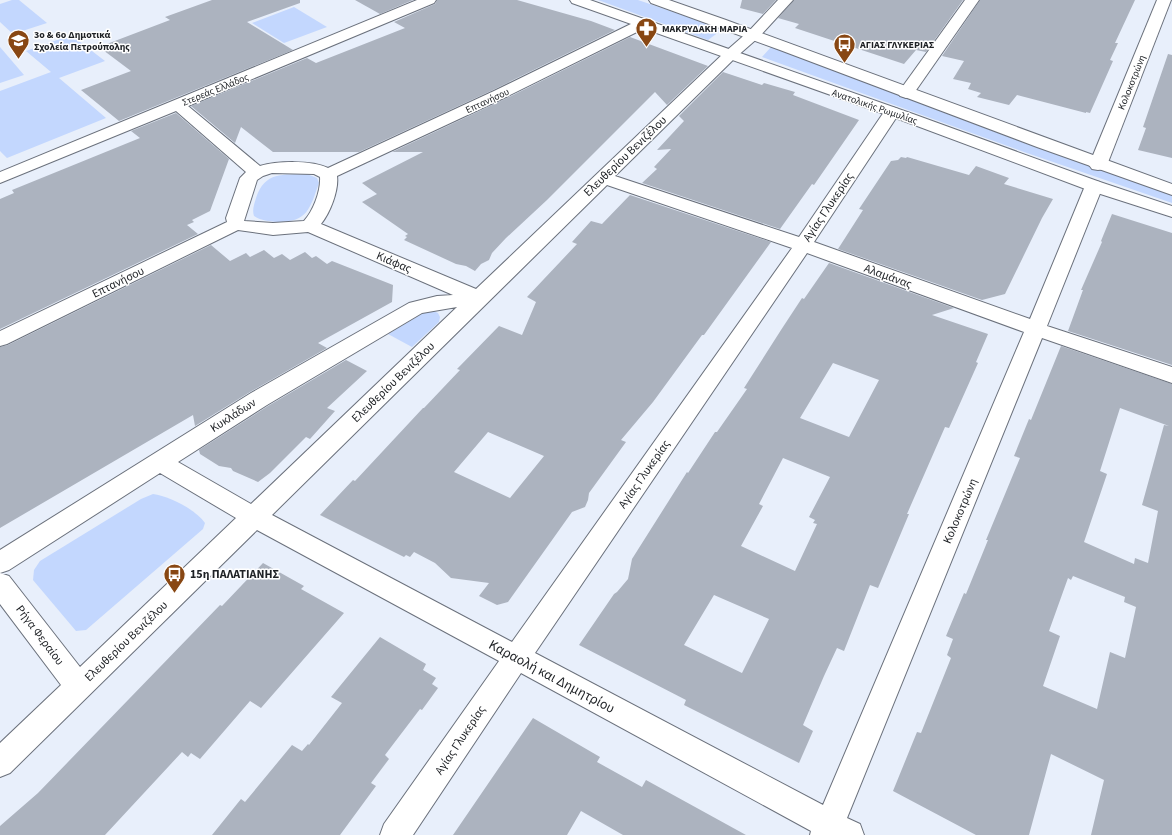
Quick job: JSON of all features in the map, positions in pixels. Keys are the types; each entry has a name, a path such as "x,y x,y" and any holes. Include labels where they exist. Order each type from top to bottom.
{"street":[{"name":"Στερεάς Ελλάδος","path":"0,178 429,0"},
{"name":"Ανατολικής Ρωμυλίας","path":"577,0 892,112 1096,176 1172,190"},
{"name":"Ανατολικής Ρωμυλίας","path":"656,0 754,34 906,93 1096,176 1172,212"},
{"name":"Ελευθερίου Βενιζέλου","path":"0,764 479,298 730,55 754,34 786,0"},
{"path":"906,93 972,0"},
{"name":"Κολοκοτρώνη","path":"835,831 1036,329 1164,0"},
{"name":"Επτανήσου","path":"328,174 493,97 644,23"},
{"path":"177,104 257,172"},
{"name":"Αγίας Γλυκερίας","path":"395,835 803,245 892,112"},
{"path":"271,168 316,169 328,174 329,182 320,214 310,226 291,229 248,228 236,224 235,218 249,178 257,172 271,168"},
{"name":"Αλαμάνας","path":"603,178 803,245 1036,329 1172,375"},
{"name":"Επτανήσου","path":"0,339 236,224"},
{"name":"Κιάφας","path":"310,226 479,298"},
{"name":"Κυκλάδων","path":"0,563 259,399 416,308 479,298"},
{"name":"Καραολή και Δημητρίου","path":"160,462 254,516 517,657 835,831"},
{"name":"Ρήγα Φεραίου","path":"0,584 79,687"}],"shaded area":[{"path":"12,0 19,0 47,23 13,34 0,22 0,4"},
{"path":"598,0 638,0 723,29 708,40"},
{"path":"294,7 327,27 284,43 252,23"},
{"path":"71,35 105,61 59,78 106,118 7,158 0,151 0,91 51,72 26,51"},
{"path":"0,47 24,75 0,83"},
{"path":"771,47 1027,144 1172,195 1172,203 1024,152 762,57"},
{"path":"307,174 317,178 319,183 310,206 302,216 288,221 278,222 262,220 254,216 253,210 256,198 264,183 276,176"},
{"path":"431,310 438,313 440,317 439,322 412,347 388,334 425,312"},
{"path":"153,494 174,500 188,508 205,523 203,529 86,630 76,631 33,580 34,570 40,561 141,499"}],"building":[{"path":"212,0 300,0 300,3 247,22 293,50 119,121 81,90 131,71 99,47 170,20 165,17"},
{"path":"355,0 413,0 380,14"},
{"path":"437,0 517,0 591,21 615,30 493,90 359,152 273,152 241,127 235,143 191,106 307,58 316,63 405,28 394,22 435,4"},
{"path":"742,0 776,0 763,14 740,8"},
{"path":"794,0 963,0 926,52 916,50 904,64 795,28 799,24 778,18"},
{"path":"980,0 1135,0 1115,43 1118,43 1110,60 1113,61 1090,113 1017,95 1009,105 977,97 981,93 968,89 971,83 953,79 964,61 942,56"},
{"path":"630,37 708,66 667,105 655,92 547,200 506,238 492,253 489,260 481,264 475,271 404,240 407,237 405,236 408,234 362,202 377,194 362,183 423,152 392,152 507,98"},
{"path":"1168,54 1172,55 1172,158 1138,150 1146,128 1143,127"},
{"path":"723,72 762,85 764,83 795,92 793,95 859,120 814,185 812,184 780,229 642,183 657,169 654,167 671,149 657,150 684,121 679,116"},
{"path":"176,113 229,159 210,211 192,220 194,222 187,225 198,234 0,329 0,199 14,193 12,190 140,138 131,131"},
{"path":"901,157 907,157 969,175 976,166 1009,178 1004,184 1053,199 1042,218 1005,294 982,300 838,249 863,210 859,209 891,161 898,160"},
{"path":"630,195 771,242 704,335 702,335 653,402 621,440 626,442 589,493 585,507 572,512 508,602 497,605 479,596 489,583 451,578 435,563 414,552 410,557 406,555 404,557 320,515 353,480 355,481 460,370 457,369 499,326 522,335 536,302 527,297 577,244 572,242 591,221 602,224","holes":["488,432 544,456 510,498 454,472"]},
{"path":"1112,214 1172,233 1172,365 1068,331 1083,290 1081,290 1102,242 1101,241"},
{"path":"211,245 230,261 246,253 250,257 264,250 274,258 282,254 290,260 305,252 312,258 316,256 327,264 332,261 393,285 392,302 318,343 327,348 250,392 195,426 193,415 0,528 0,347 8,345"},
{"path":"829,263 954,308 932,315 988,334 976,362 978,363 949,428 945,427 907,514 909,514 878,588 870,585 844,651 837,648 824,676 803,725 813,731 799,763 684,705 686,700 579,645 614,594 628,579 632,559 687,472 688,473 715,432 717,432 747,389 744,388 802,298 804,299","holes":["833,363 879,380 849,437 800,418","783,458 830,477 809,517 815,520 813,523 817,524 795,571 741,546 763,506 759,504","714,595 769,619 742,673 684,645"]},
{"path":"1061,346 1172,384 1172,835 1091,835 1104,780 1051,754 1029,835 976,835 893,791 917,732 921,733 951,658 947,655 953,639 946,636 964,593 966,594 988,540 986,540 1020,458 1014,456 1029,419 1031,420","holes":["1120,408 1169,426 1164,425 1142,505 1158,511 1148,563 1135,558 1134,564 1084,542 1107,474 1100,471","1073,576 1125,597 1124,602 1136,607 1125,658 1110,652 1097,709 1043,686 1060,636 1049,631 1068,578 1071,580"]},
{"path":"346,360 367,371 327,408 335,411 310,439 306,437 270,473 258,482 233,471 231,468 219,466 200,454 199,450 268,406"},
{"path":"263,563 304,586 301,589 344,613 261,708 250,701 200,759 191,753 188,757 182,752 105,835 0,835 0,826 38,793 220,605 222,606"},
{"path":"380,637 426,664 423,670 436,678 432,684 438,688 385,755 389,759 371,783 376,786 340,835 212,835 241,799 245,802 292,745 302,751 308,744 309,745 342,703 331,697"},
{"path":"533,718 600,757 597,762 642,787 646,780 746,835 623,835 581,811 567,835 453,835"}],"place":[{"name":"ΜΑΚΡΥΔΑΚΗ ΜΑΡΙΑ","path":"646,48"},
{"name":"3ο & 6ο Δημοτικά Σχολεία Πετρούπολης","path":"19,60"},
{"name":"ΑΓΙΑΣ ΓΛΥΚΕΡΙΑΣ","path":"845,64"},
{"name":"15η ΠΑΛΑΤΙΑΝΗΣ","path":"175,594"}]}
